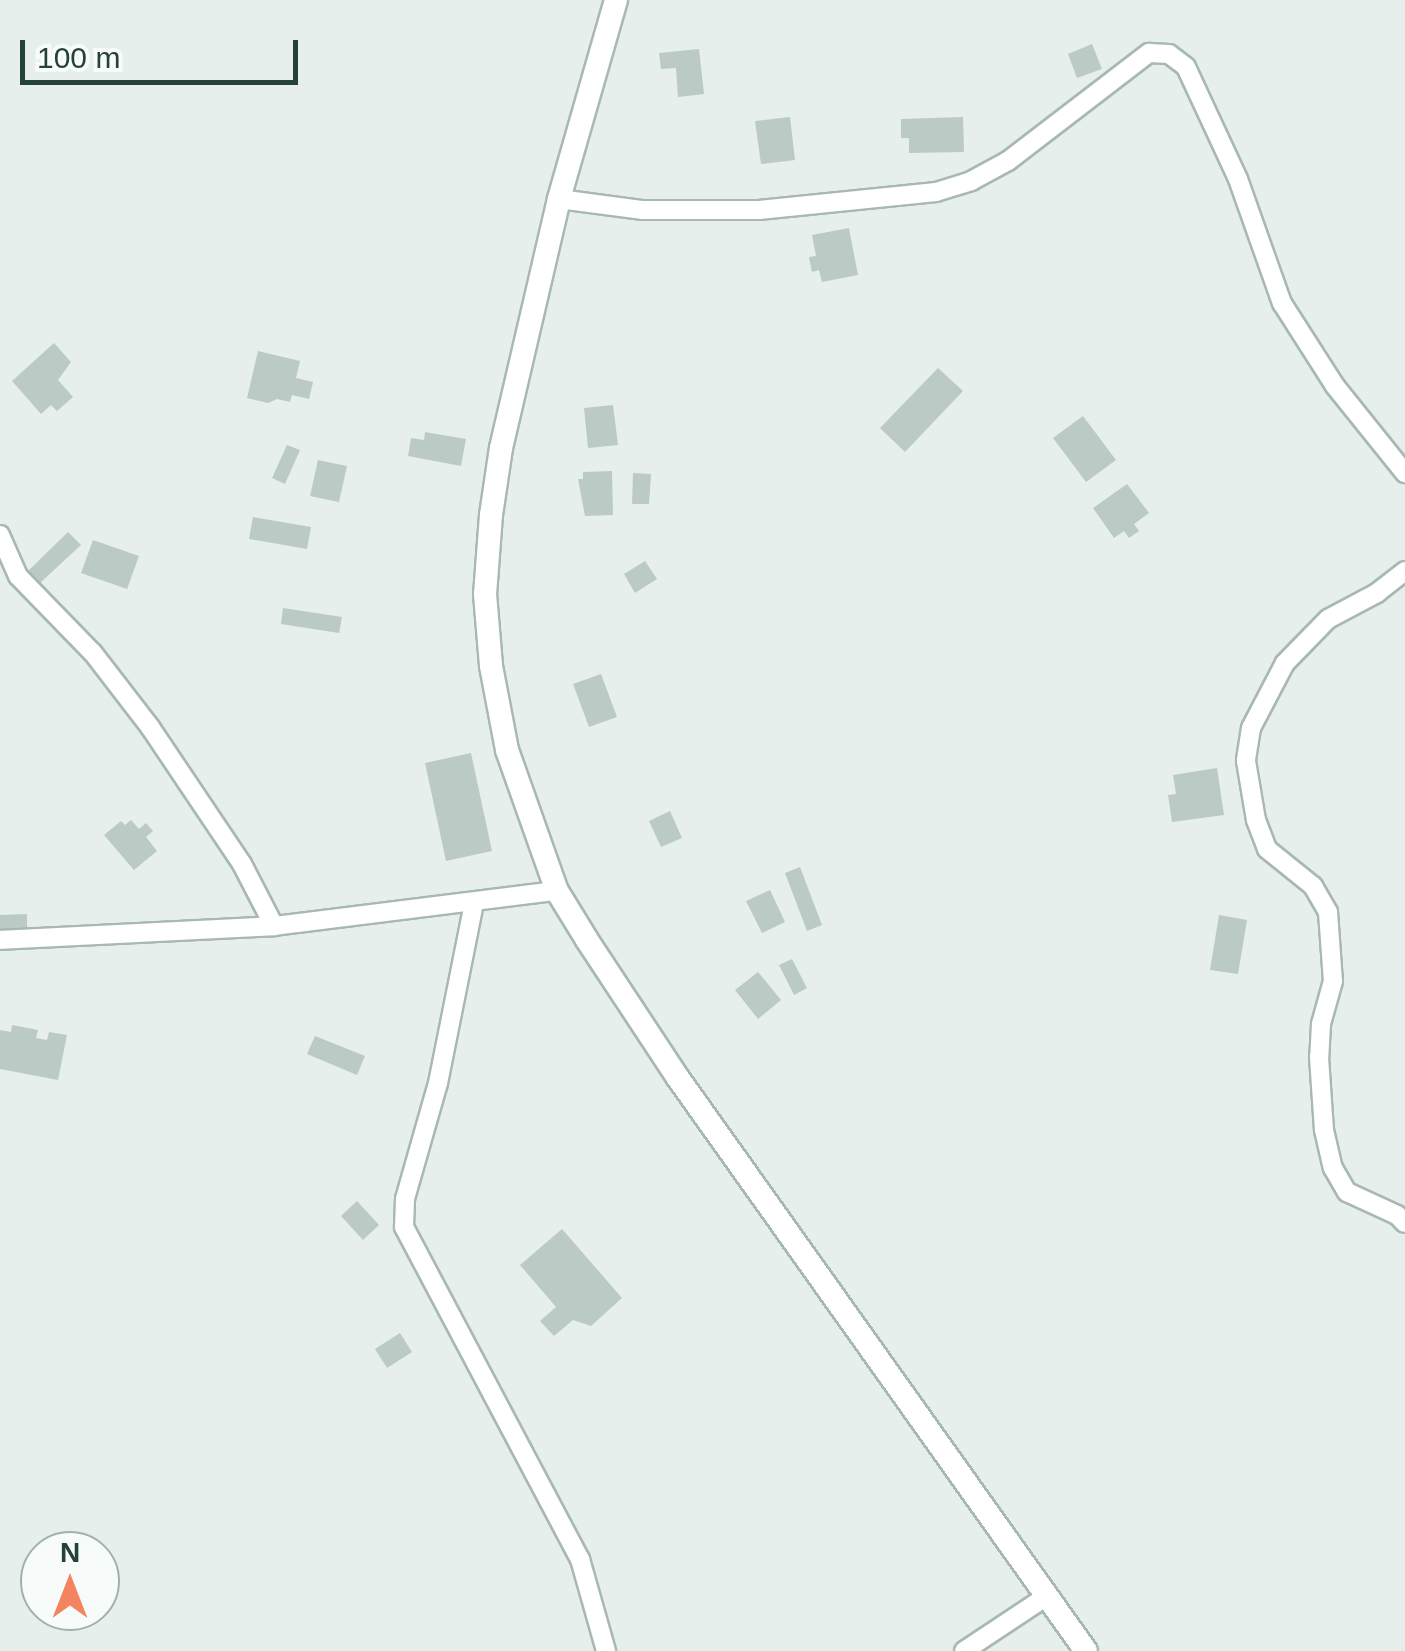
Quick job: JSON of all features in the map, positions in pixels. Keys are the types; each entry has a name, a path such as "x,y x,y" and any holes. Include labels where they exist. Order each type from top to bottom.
{"street":[{"path":"616,0 559,199 502,448 485,594 491,666 507,750 557,892 678,1078 1086,1651"},
{"path":"559,199 643,210 759,210 936,192 1008,161 1149,52 1169,54 1186,67 1238,179 1282,303 1336,386 1405,473"},
{"path":"0,535 18,576 93,653 160,742 242,864 274,926"},
{"path":"1405,571 1377,593 1328,619 1285,663 1251,728 1246,761 1256,820 1268,849 1313,886 1328,912 1333,981 1321,1024 1320,1057 1324,1130 1333,1168 1346,1192 1397,1215 1405,1224"},
{"path":"0,940 274,926 557,892"},
{"path":"474,903 438,1083 405,1200 404,1228 580,1559 606,1651"},
{"path":"964,1651 1047,1596"}],"building":[{"path":"1092,44 1102,69 1077,78 1068,54"},
{"path":"699,49 704,94 678,97 676,68 661,69 659,53"},
{"path":"790,117 795,160 761,164 755,121"},
{"path":"963,117 964,152 909,153 909,138 901,138 901,119"},
{"path":"849,228 858,275 822,282 819,270 812,272 809,257 816,256 812,235"},
{"path":"54,343 71,362 58,380 73,397 57,411 51,405 41,414 12,381"},
{"path":"258,351 300,361 296,378 313,382 309,399 292,395 290,402 277,399 268,403 247,398"},
{"path":"938,368 963,391 905,452 880,428"},
{"path":"613,405 618,445 588,448 584,408"},
{"path":"1083,416 1116,460 1086,482 1053,438"},
{"path":"425,432 466,439 461,466 408,456 411,438 424,440"},
{"path":"287,445 300,450 285,484 272,478"},
{"path":"318,460 347,466 339,502 310,496"},
{"path":"612,471 613,515 585,516 578,479 583,479 583,472"},
{"path":"633,473 651,474 649,504 632,504"},
{"path":"1127,484 1149,513 1134,524 1139,531 1129,538 1124,531 1114,538 1093,508"},
{"path":"253,517 311,527 307,549 249,539"},
{"path":"68,532 81,545 40,583 28,571"},
{"path":"93,540 139,556 127,589 81,573"},
{"path":"645,561 657,579 635,593 624,574"},
{"path":"283,608 342,617 339,633 281,624"},
{"path":"601,674 617,717 589,727 573,684"},
{"path":"471,753 492,851 446,861 425,763"},
{"path":"1217,768 1224,815 1172,822 1168,795 1176,794 1173,775"},
{"path":"670,811 682,838 661,847 649,821"},
{"path":"131,820 139,829 146,823 153,831 146,837 157,851 134,870 104,835 121,821 125,825"},
{"path":"800,867 822,925 807,931 785,873"},
{"path":"770,890 785,922 762,933 746,901"},
{"path":"27,914 27,932 0,932 0,915"},
{"path":"1219,915 1247,920 1238,974 1210,970"},
{"path":"792,959 807,988 794,995 779,965"},
{"path":"758,972 781,1000 758,1019 735,990"},
{"path":"12,1025 38,1030 36,1038 47,1040 49,1032 67,1035 58,1080 0,1069 0,1030 11,1032"},
{"path":"315,1036 365,1056 357,1075 307,1054"},
{"path":"357,1201 379,1225 363,1240 341,1216"},
{"path":"562,1229 622,1298 591,1326 573,1320 554,1336 540,1321 556,1307 520,1265"},
{"path":"400,1333 412,1352 387,1368 375,1349"}]}
